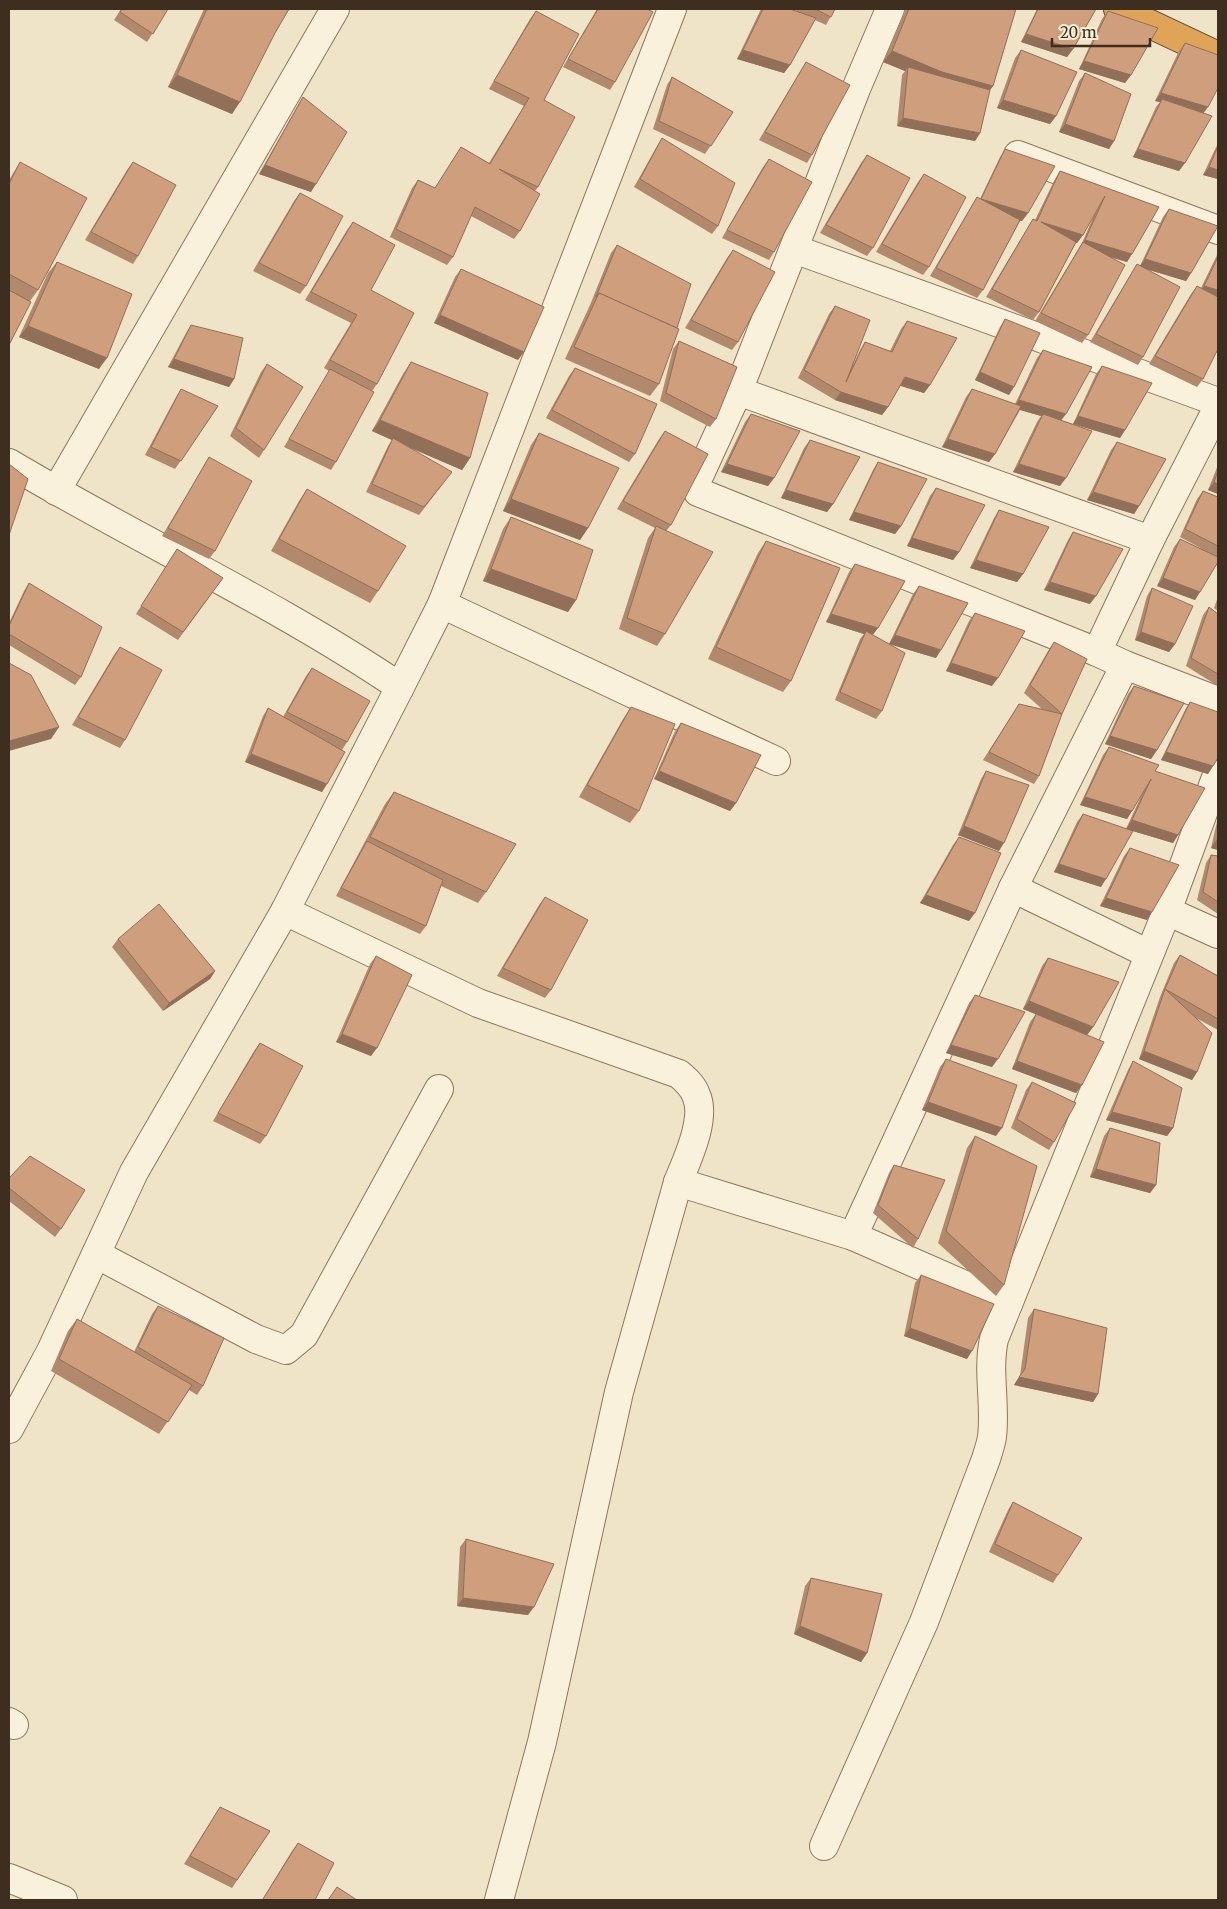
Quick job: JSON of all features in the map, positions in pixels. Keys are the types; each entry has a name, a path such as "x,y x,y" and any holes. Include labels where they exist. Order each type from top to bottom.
{"highway":[{"path":"1118,9 1218,56"}],"street":[{"path":"56,491 336,9"},
{"path":"9,1429 51,1351 134,1172 285,910 442,604 672,9"},
{"path":"890,9 856,89 738,391 695,485 698,492 1097,652 1124,665 1218,701"},
{"path":"1008,151 1218,230"},
{"path":"794,249 1218,402"},
{"path":"738,391 1150,540"},
{"path":"1097,652 1150,540 1211,438 1218,407"},
{"path":"9,463 56,491 306,628 400,688"},
{"path":"442,604 776,761"},
{"path":"853,1236 1013,888 1124,665"},
{"path":"824,1846 924,1622 986,1459 992,1439 993,1427 992,1350 994,1339 1167,911 1218,773"},
{"path":"1013,888 1149,954"},
{"path":"285,910 478,1003 679,1074 697,1096 699,1115 690,1152 678,1182 620,1392 542,1742 499,1900"},
{"path":"1167,911 1218,934"},
{"path":"96,1254 256,1339 286,1350 304,1335 439,1089"},
{"path":"678,1182 853,1236 1008,1304"},
{"path":"9,1878 63,1900"}],"building":[{"path":"122,9 168,9 153,34 120,12"},
{"path":"207,9 289,9 240,102 177,75"},
{"path":"598,9 647,9 653,12 615,82 568,59"},
{"path":"763,9 790,9 816,18 790,65 743,50"},
{"path":"815,9 835,9 831,17"},
{"path":"909,9 1016,9 993,86 942,72 892,51"},
{"path":"1038,9 1096,9 1073,49 1026,34"},
{"path":"536,11 579,34 544,100 575,117 538,187 499,169 540,194 520,231 475,207 453,257 396,229 418,180 435,188 461,147 490,164 529,98 494,81"},
{"path":"1108,11 1158,28 1131,75 1084,61"},
{"path":"1185,43 1218,55 1218,88 1208,107 1161,93"},
{"path":"1021,50 1077,72 1056,116 1003,100"},
{"path":"806,62 850,85 812,155 765,132"},
{"path":"908,67 990,90 980,133 903,118"},
{"path":"1085,73 1131,94 1114,141 1065,124"},
{"path":"672,77 733,112 711,146 659,121"},
{"path":"303,97 347,132 316,184 265,165"},
{"path":"1162,99 1212,116 1185,163 1138,149"},
{"path":"662,138 735,183 718,226 640,179"},
{"path":"1218,146 1218,170 1209,167"},
{"path":"1005,149 1055,166 1028,213 981,199"},
{"path":"867,155 910,178 873,248 826,225"},
{"path":"769,159 812,182 774,252 727,230"},
{"path":"20,162 87,198 38,290 9,274 9,184"},
{"path":"133,162 176,185 138,256 91,232"},
{"path":"1060,171 1159,207 1132,254 1085,240 1105,196 1083,235 1041,222 1076,242 1039,312 992,289 1033,219 1037,221"},
{"path":"924,174 966,197 929,267 882,244"},
{"path":"300,193 343,216 306,286 259,263"},
{"path":"977,197 1020,220 983,290 936,268"},
{"path":"1169,209 1218,226 1191,273 1145,259"},
{"path":"353,222 395,245 371,290 414,313 377,384 330,360 357,315 311,292"},
{"path":"1083,242 1125,265 1088,335 1041,313"},
{"path":"617,245 691,284 677,328 599,293 596,297"},
{"path":"733,250 775,272 738,342 691,320"},
{"path":"1218,257 1218,290 1204,286"},
{"path":"57,262 132,294 107,358 28,326"},
{"path":"1137,264 1180,287 1143,357 1096,334"},
{"path":"461,269 544,307 524,352 440,315"},
{"path":"1197,286 1218,297 1218,349 1203,379 1155,356"},
{"path":"9,290 31,302 9,345"},
{"path":"599,293 679,329 659,384 574,347"},
{"path":"835,306 870,320 846,382 865,342 892,352 907,321 957,338 930,385 905,377 888,407 841,392 804,370"},
{"path":"1005,319 1040,333 1014,387 980,372"},
{"path":"191,325 243,338 234,379 174,359"},
{"path":"679,341 737,367 716,419 666,393"},
{"path":"1043,350 1092,367 1066,414 1019,400"},
{"path":"411,362 488,393 470,458 380,420"},
{"path":"267,364 303,387 264,450 236,428"},
{"path":"1102,366 1152,383 1125,430 1078,416"},
{"path":"575,368 657,404 635,454 552,410"},
{"path":"330,369 374,392 336,462 289,439"},
{"path":"181,389 218,406 181,461 151,447"},
{"path":"972,389 1021,406 995,454 948,439"},
{"path":"751,414 800,431 774,478 727,464"},
{"path":"1043,414 1092,431 1066,478 1019,464"},
{"path":"665,431 708,454 671,525 623,501"},
{"path":"539,433 619,468 588,528 511,499"},
{"path":"393,438 452,472 424,507 372,484"},
{"path":"810,440 860,457 833,504 786,490"},
{"path":"1117,442 1166,459 1139,506 1093,492"},
{"path":"209,457 252,481 215,551 168,528"},
{"path":"878,462 927,479 901,526 854,512"},
{"path":"9,464 28,479 9,535"},
{"path":"1218,471 1218,484 1214,482"},
{"path":"936,488 985,505 959,552 912,538"},
{"path":"307,489 406,546 378,591 279,539"},
{"path":"1203,491 1218,497 1218,546 1185,529"},
{"path":"999,510 1049,527 1023,574 976,560"},
{"path":"511,517 593,550 576,600 491,569"},
{"path":"656,526 713,552 665,634 627,618"},
{"path":"1073,532 1123,549 1096,596 1050,582"},
{"path":"1180,539 1218,557 1218,562 1200,592 1163,578"},
{"path":"766,541 840,568 791,681 716,647"},
{"path":"177,549 223,578 183,632 141,606"},
{"path":"855,564 905,581 878,628 831,614"},
{"path":"29,583 102,627 81,677 9,634 9,626"},
{"path":"919,586 968,603 941,650 895,635"},
{"path":"1152,588 1193,606 1175,644 1141,632"},
{"path":"1209,607 1218,614 1218,674 1191,658"},
{"path":"975,613 1025,631 998,678 951,663"},
{"path":"866,631 905,653 882,711 840,692"},
{"path":"1054,642 1087,659 1062,714 1030,685"},
{"path":"120,647 162,670 125,740 78,717"},
{"path":"9,663 31,675 59,727 9,741"},
{"path":"312,668 370,701 347,742 287,712"},
{"path":"1134,686 1184,703 1157,750 1110,736"},
{"path":"1190,702 1218,712 1218,758 1213,766 1166,752"},
{"path":"1019,704 1062,714 1039,776 989,752"},
{"path":"631,707 675,724 639,811 587,785"},
{"path":"268,708 345,752 327,784 251,754"},
{"path":"681,723 761,755 736,803 659,771"},
{"path":"1109,747 1159,765 1155,771 1205,788 1178,835 1132,820 1151,779 1132,811 1085,797"},
{"path":"986,771 1029,785 1004,843 964,826"},
{"path":"394,792 516,844 486,892 370,837"},
{"path":"1083,814 1133,831 1106,879 1059,864"},
{"path":"959,837 1001,853 975,913 926,895"},
{"path":"367,841 443,880 426,926 341,888"},
{"path":"1130,848 1179,865 1152,912 1106,898"},
{"path":"1211,855 1218,856 1218,902 1203,892"},
{"path":"545,897 588,920 551,990 503,968"},
{"path":"159,904 215,971 169,1003 118,939"},
{"path":"1180,955 1218,976 1218,1019 1165,989"},
{"path":"376,956 412,975 377,1048 342,1034"},
{"path":"1048,958 1119,982 1093,1027 1029,1001"},
{"path":"1165,989 1212,1033 1197,1072 1144,1051"},
{"path":"975,995 1025,1012 998,1059 951,1045"},
{"path":"1036,1014 1104,1042 1082,1085 1017,1061"},
{"path":"260,1043 303,1066 266,1136 218,1113"},
{"path":"946,1059 1017,1085 1002,1128 928,1102"},
{"path":"1133,1061 1182,1088 1173,1128 1112,1112"},
{"path":"1032,1082 1076,1103 1054,1142 1017,1119"},
{"path":"1110,1128 1160,1143 1156,1185 1096,1169"},
{"path":"975,1136 1037,1166 1004,1285 946,1231"},
{"path":"30,1156 85,1190 61,1229 9,1188 9,1178"},
{"path":"894,1165 945,1180 918,1239 878,1205"},
{"path":"921,1275 994,1304 972,1351 910,1328"},
{"path":"158,1306 224,1338 203,1386 138,1347"},
{"path":"1034,1309 1107,1328 1098,1394 1019,1377 1025,1369"},
{"path":"77,1319 192,1385 168,1422 59,1359"},
{"path":"1013,1502 1082,1538 1058,1575 995,1544"},
{"path":"466,1539 554,1564 534,1607 463,1598"},
{"path":"811,1578 882,1594 867,1653 800,1626"},
{"path":"220,1807 270,1831 237,1880 190,1856"},
{"path":"298,1843 334,1863 315,1900 263,1899"},
{"path":"337,1887 357,1900 328,1900"}]}
